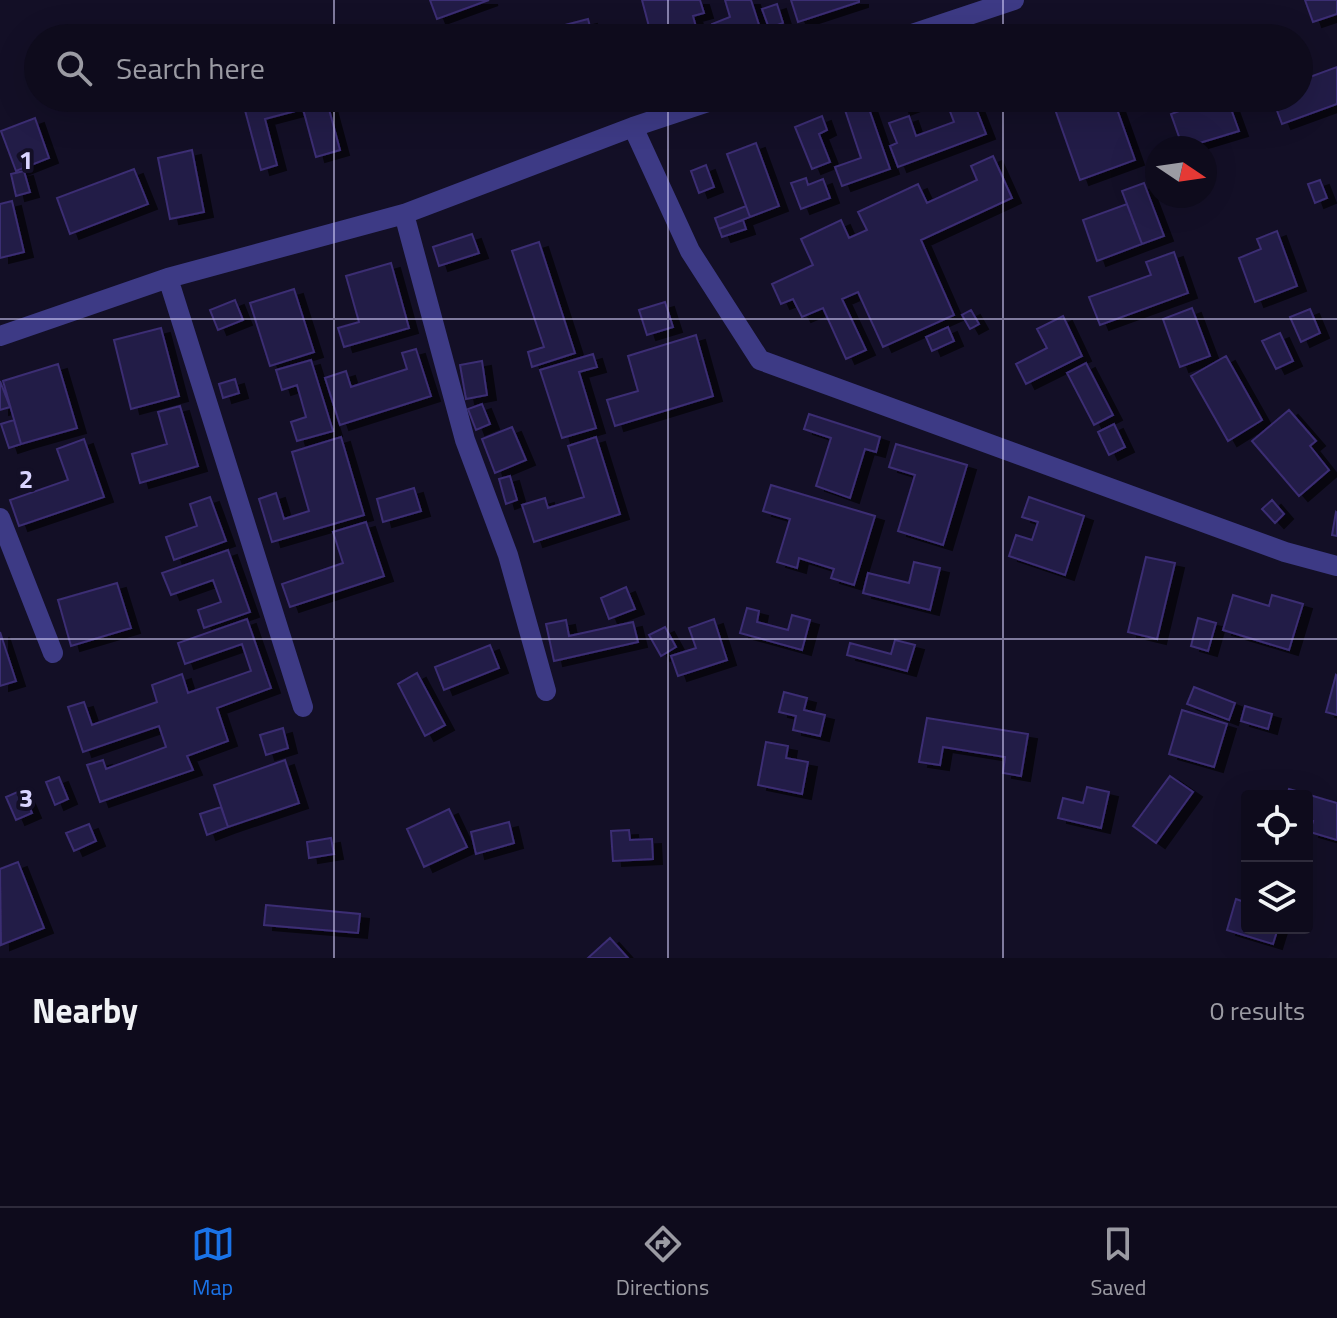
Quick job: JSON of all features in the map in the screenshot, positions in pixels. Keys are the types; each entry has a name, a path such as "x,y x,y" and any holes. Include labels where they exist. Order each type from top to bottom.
{"street":[{"path":"942,24 1014,0"},
{"path":"0,336 168,278 404,214 678,112"},
{"path":"633,127 690,251 760,360 1285,552 1337,566"},
{"path":"404,214 465,440 508,555 546,691"},
{"path":"168,278 303,707"},
{"path":"0,518 53,653"}],"building":[{"path":"430,0 489,0 437,19"},
{"path":"642,0 700,0 704,13 693,16 695,24 648,24"},
{"path":"725,0 751,0 759,24 712,24 730,17"},
{"path":"791,0 859,0 859,2 798,22"},
{"path":"1305,0 1337,0 1337,14 1313,22"},
{"path":"777,4 783,23 768,24 762,9"},
{"path":"588,19 589,24 569,24"},
{"path":"1337,67 1337,104 1282,124 1278,112 1313,112 1313,76"},
{"path":"245,112 292,112 265,119 277,165 261,170"},
{"path":"304,112 330,112 340,150 316,157"},
{"path":"846,112 870,112 890,169 842,186 835,167 861,158"},
{"path":"950,112 977,112 986,134 898,167 890,146 897,143 889,123 909,116 916,136 954,122"},
{"path":"1056,112 1118,112 1135,160 1080,180"},
{"path":"1177,112 1232,112 1239,131 1217,138 1179,136 1171,114"},
{"path":"822,116 827,130 819,134 830,162 812,169 795,127"},
{"path":"35,118 49,158 16,171 1,131"},
{"path":"756,143 779,206 750,217 727,154"},
{"path":"192,150 204,212 170,219 158,158"},
{"path":"993,156 1012,198 921,240 954,315 883,347 858,292 842,299 866,350 846,359 823,308 802,317 793,299 781,304 772,284 813,265 801,239 841,220 849,238 867,230 858,212 918,184 927,203 977,180 971,166"},
{"path":"706,165 714,187 699,193 691,171"},
{"path":"134,169 148,204 70,234 57,198"},
{"path":"24,171 30,192 16,196 11,174"},
{"path":"806,178 808,185 823,179 830,198 801,209 791,183"},
{"path":"1320,180 1327,198 1315,203 1308,184"},
{"path":"1144,183 1145,208 1153,208 1164,236 1142,244 1122,191"},
{"path":"12,201 24,252 0,258 0,204"},
{"path":"1127,204 1142,244 1097,261 1083,220"},
{"path":"746,206 750,217 719,229 715,218"},
{"path":"743,220 746,229 722,237 719,229"},
{"path":"1277,231 1297,286 1255,302 1239,258 1261,249 1257,239"},
{"path":"472,234 479,253 439,266 433,247"},
{"path":"539,242 575,353 532,367 528,352 544,347 512,251"},
{"path":"1174,252 1188,293 1100,325 1089,297 1151,275 1146,262"},
{"path":"391,263 409,328 344,347 338,328 359,322 346,276"},
{"path":"294,289 314,352 270,366 250,303"},
{"path":"235,300 243,320 218,330 210,310"},
{"path":"665,302 673,327 647,335 639,310"},
{"path":"1192,308 1210,356 1180,367 1163,319"},
{"path":"1310,309 1320,333 1301,342 1290,317"},
{"path":"971,310 979,324 970,329 962,315"},
{"path":"1063,316 1082,356 1026,384 1016,364 1047,348 1037,329"},
{"path":"948,327 954,341 932,351 926,337"},
{"path":"161,328 179,396 131,409 114,340"},
{"path":"1280,333 1293,361 1276,369 1262,341"},
{"path":"696,335 713,396 615,426 607,400 638,391 628,356"},
{"path":"416,349 431,396 340,425 325,378 346,371 351,387 407,369 402,353"},
{"path":"593,354 597,367 579,372 596,428 562,438 540,370"},
{"path":"1226,356 1262,420 1228,441 1191,376"},
{"path":"311,360 333,431 297,441 291,422 306,417 297,385 282,390 276,370"},
{"path":"482,361 487,395 466,399 460,365"},
{"path":"1086,363 1113,415 1094,425 1067,373"},
{"path":"58,364 77,428 21,444 3,381"},
{"path":"235,379 239,393 223,398 219,384"},
{"path":"0,381 10,407 0,410"},
{"path":"482,404 490,424 476,430 468,409"},
{"path":"180,406 198,466 140,483 132,454 167,444 158,412"},
{"path":"1289,410 1316,441 1310,446 1329,470 1299,496 1252,441"},
{"path":"809,414 880,437 876,452 865,449 850,498 816,486 831,438 804,429"},
{"path":"14,420 21,444 9,448 1,424"},
{"path":"1114,424 1125,447 1109,455 1098,432"},
{"path":"512,427 526,460 495,473 482,439"},
{"path":"341,437 364,515 272,542 259,499 276,493 284,519 309,511 292,452"},
{"path":"596,437 620,514 534,542 522,505 545,498 548,508 584,497 568,446"},
{"path":"84,439 104,497 19,526 10,500 68,480 57,449"},
{"path":"896,444 967,465 943,545 898,531 915,475 889,467"},
{"path":"510,476 517,500 506,504 499,479"},
{"path":"771,485 875,516 854,585 831,578 834,569 799,558 797,568 777,562 790,519 763,511"},
{"path":"414,488 421,511 383,522 377,499"},
{"path":"210,497 226,541 174,560 166,537 197,526 190,504"},
{"path":"1029,497 1084,516 1065,575 1009,556 1016,535 1032,540 1038,522 1022,517"},
{"path":"1272,500 1284,514 1275,523 1262,509"},
{"path":"1337,513 1337,536 1332,535"},
{"path":"366,522 384,576 290,607 282,584 343,563 333,532"},
{"path":"228,550 250,612 204,628 198,610 221,602 213,580 171,595 162,573"},
{"path":"1146,557 1175,563 1157,639 1128,632"},
{"path":"914,562 940,568 930,610 863,593 868,573 909,583"},
{"path":"117,583 131,628 71,646 58,600"},
{"path":"626,587 635,609 609,619 601,598"},
{"path":"1233,595 1269,606 1272,595 1303,604 1289,650 1223,630"},
{"path":"747,608 759,611 757,622 788,630 792,615 810,620 802,650 740,633"},
{"path":"1198,618 1216,623 1208,651 1191,646"},
{"path":"247,619 271,688 217,708 228,741 187,756 193,770 100,802 87,765 103,760 106,769 166,747 159,726 83,752 68,707 84,702 92,725 157,702 152,685 182,674 188,693 251,671 242,644 185,664 178,643"},
{"path":"714,619 727,660 678,676 671,656 696,648 689,628"},
{"path":"566,620 569,636 633,622 638,642 554,661 546,624"},
{"path":"665,627 676,647 661,656 649,635"},
{"path":"0,632 16,681 0,686"},
{"path":"895,640 915,645 907,671 847,655 850,643 891,654"},
{"path":"490,645 499,668 444,690 435,667"},
{"path":"417,673 445,725 425,736 398,684"},
{"path":"1337,676 1337,715 1326,712"},
{"path":"1194,687 1235,703 1229,720 1187,704"},
{"path":"784,692 807,698 804,710 825,715 820,736 793,730 796,716 779,712"},
{"path":"1245,706 1272,714 1268,729 1241,721"},
{"path":"1182,710 1227,724 1214,767 1169,754"},
{"path":"927,718 1028,734 1021,776 1003,773 1005,757 943,747 940,765 919,762"},
{"path":"283,728 288,748 266,755 260,735"},
{"path":"766,742 788,746 786,758 808,762 802,794 758,785"},
{"path":"285,760 299,803 228,827 214,785"},
{"path":"1170,776 1193,792 1156,843 1133,826"},
{"path":"59,777 68,799 55,805 46,782"},
{"path":"1087,787 1109,792 1101,828 1058,818 1063,798 1083,803"},
{"path":"22,790 32,813 16,820 6,797"},
{"path":"1313,796 1337,803 1337,840 1313,833"},
{"path":"221,807 228,827 207,835 200,814"},
{"path":"449,809 467,847 424,867 407,829"},
{"path":"509,822 514,843 476,854 471,832"},
{"path":"89,824 96,841 74,851 66,833"},
{"path":"629,830 630,840 652,839 653,859 613,861 611,831"},
{"path":"331,838 334,854 309,858 307,842"},
{"path":"18,862 44,928 1,945 0,869"},
{"path":"1236,899 1241,901 1241,934 1276,934 1273,944 1227,930"},
{"path":"266,905 360,914 358,933 264,925"},
{"path":"610,938 628,958 588,958"}]}
